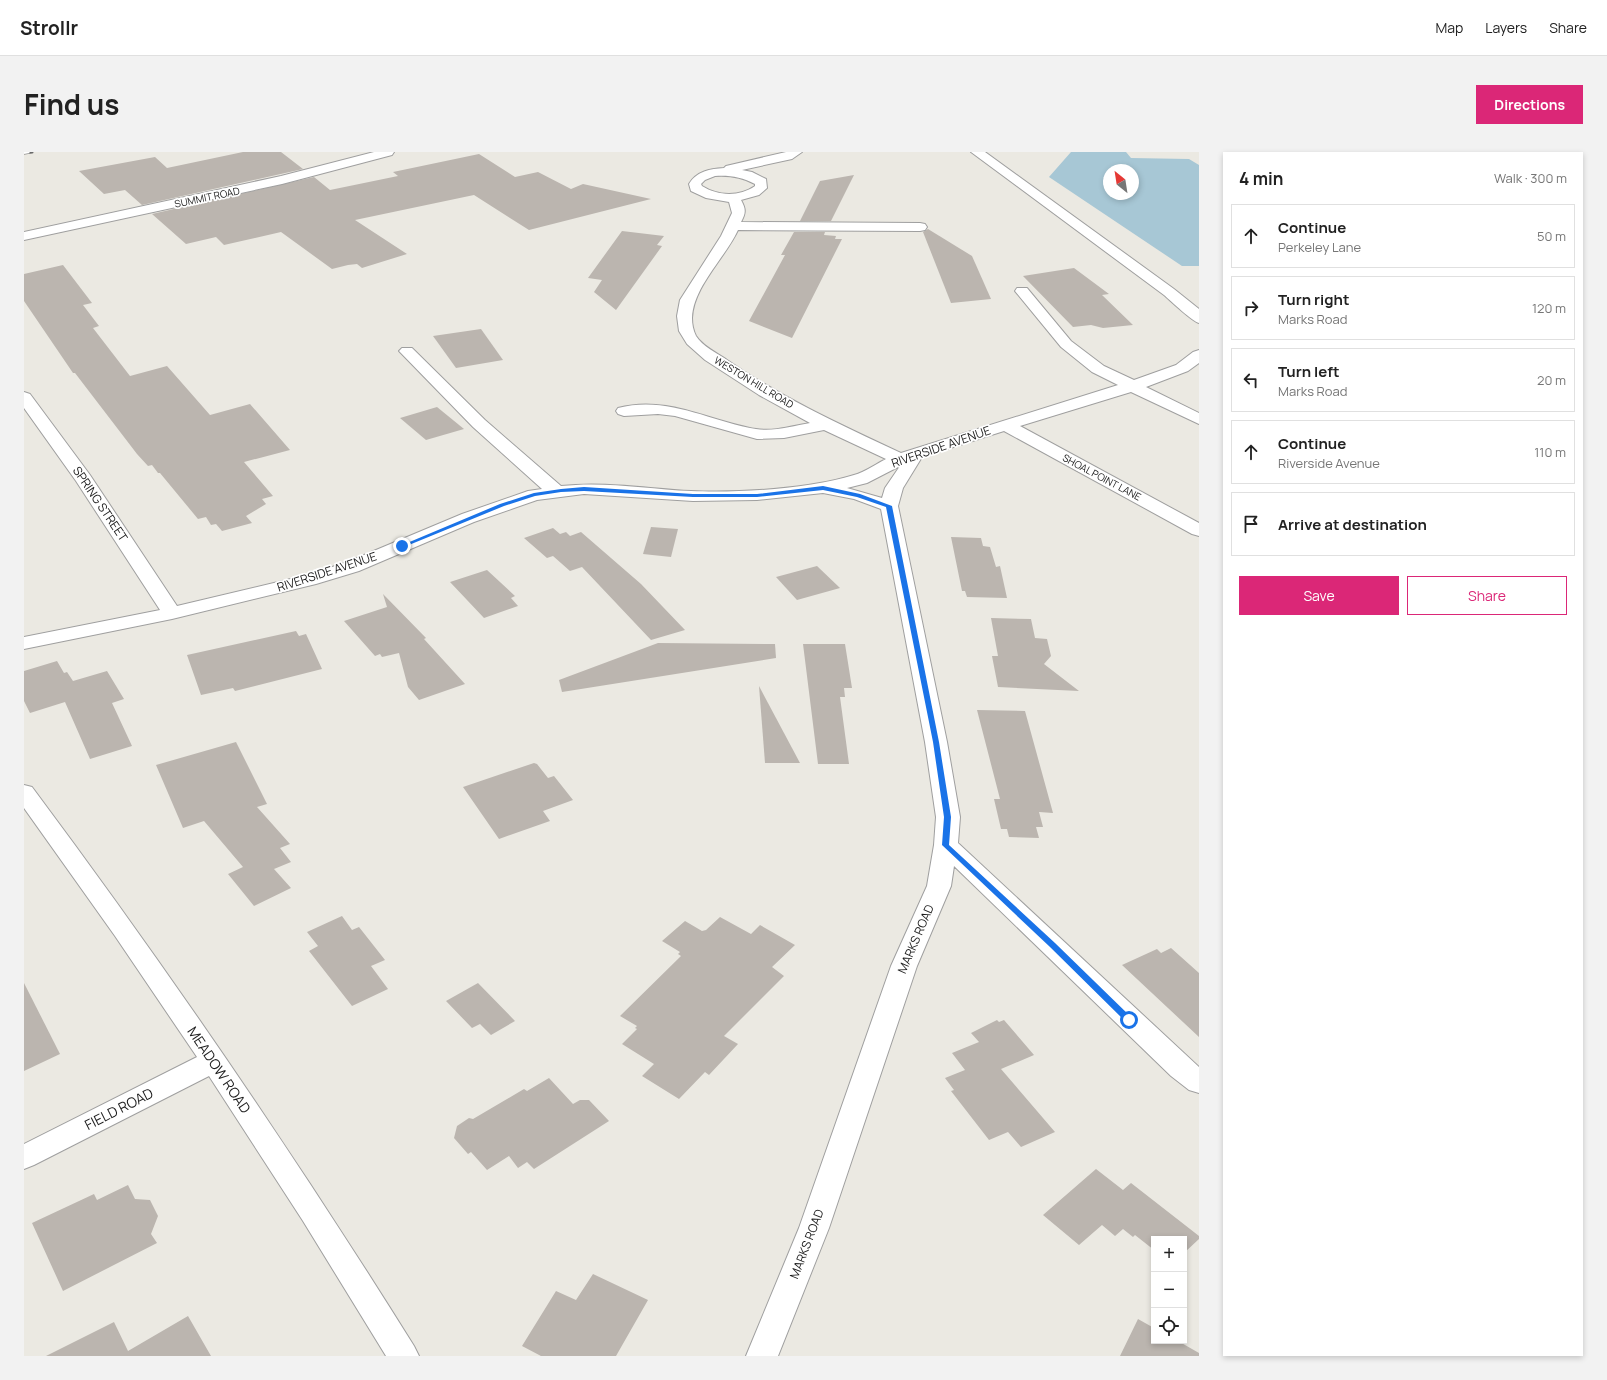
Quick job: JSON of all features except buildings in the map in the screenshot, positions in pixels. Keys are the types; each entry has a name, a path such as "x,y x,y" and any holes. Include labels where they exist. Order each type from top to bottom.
{"street":[{"name":"SUMMIT ROAD","path":"24,236 282,180 388,152"},
{"path":"719,172 748,175 761,182 761,188 756,192 732,197 709,194 696,188 695,184 696,180 702,176 719,172 788,156 796,152"},
{"path":"977,152 1169,292 1193,311 1199,319"},
{"name":"WESTON HILL ROAD","path":"732,197 738,206 739,213 734,226 688,300 684,313 684,328 692,341 733,372 783,402 827,424 908,457"},
{"path":"734,226 920,227"},
{"path":"1022,291 1066,344 1098,369 1131,387 1199,419"},
{"path":"407,352 469,414 528,468 556,491"},
{"name":"RIVERSIDE AVENUE","path":"24,643 172,613 275,589 352,567 502,505 534,495 556,491 584,489 693,496 757,496 823,488 861,478 908,457 1005,425 1131,387 1182,368 1199,355"},
{"name":"SPRING STREET","path":"24,398 84,478 172,613"},
{"path":"624,411 645,408 668,410 758,434 792,432 827,424"},
{"name":"SHOAL POINT LANE","path":"1005,425 1199,530"},
{"name":"MARKS ROAD","path":"762,1356 814,1228 904,966 939,886 946,845 948,817 936,742 889,506 894,488 908,457"},
{"path":"823,488 858,495 889,506"},
{"name":"MEADOW ROAD","path":"24,792 65,847 214,1061 336,1247 403,1356"},
{"path":"946,845 1169,1057 1199,1082"},
{"name":"FIELD ROAD","path":"24,1157 214,1061"}],"water":[{"path":"1071,152 1126,152 1131,158 1189,159 1199,165 1199,266 1182,266 1049,177"}],"railway":[{"path":"24,153 32,152"}],"route":[{"path":"402,546 502,505 534,495 561,490 584,489 629,491 693,496 757,496 823,488 858,495 889,506 936,742 948,817 946,845 1129,1020"}]}
